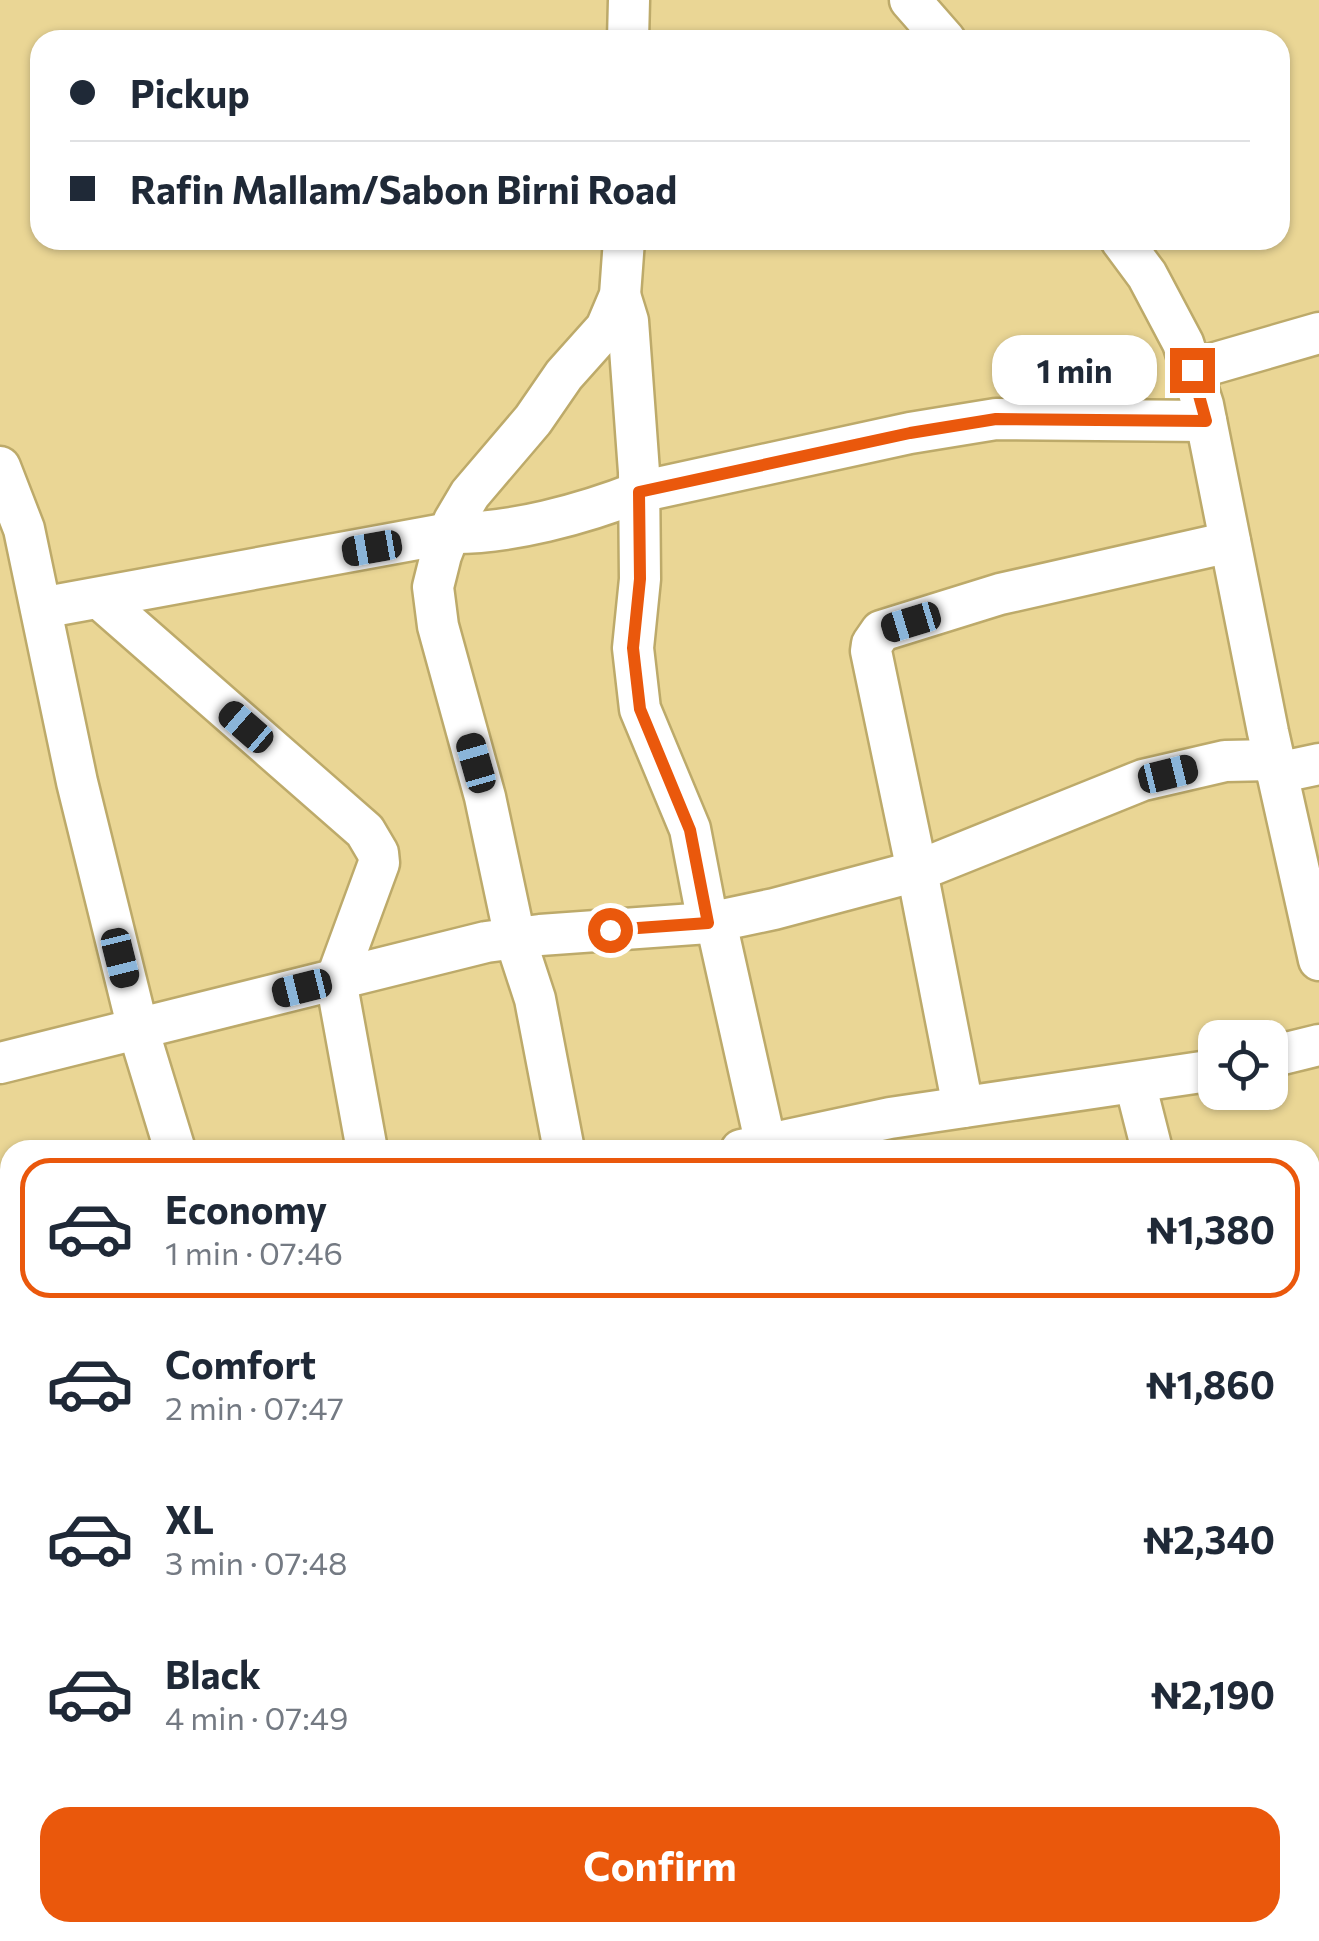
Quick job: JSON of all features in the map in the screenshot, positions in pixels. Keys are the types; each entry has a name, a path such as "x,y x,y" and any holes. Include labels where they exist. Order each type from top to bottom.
{"street":[{"path":"628,30 629,0"},
{"path":"910,0 936,30"},
{"path":"562,1140 535,998 515,938 486,797 432,587 440,555 470,494 606,328 620,295 623,250"},
{"path":"1129,250 1147,274 1184,344 1206,421 1319,960"},
{"path":"620,295 628,321 639,492 640,579 633,648 640,709 690,830 756,1140"},
{"path":"1192,370 1319,334"},
{"path":"40,608 450,533 498,531 605,506 639,492 910,433 996,419 1206,421"},
{"path":"0,467 24,529 77,782 138,1029 172,1140"},
{"path":"963,1108 872,644 881,630 1000,594 1230,542"},
{"path":"99,598 365,830 378,853 379,862 336,980 365,1140"},
{"path":"0,1063 448,951 515,938 712,922 774,909 917,871 1144,780 1225,761 1276,766 1319,764"},
{"path":"1288,1053 1319,1045"},
{"path":"793,1140 890,1118 1198,1073"},
{"path":"1136,1083 1150,1140"}],"route":[{"path":"610,930 708,923 690,830 640,709 633,648 640,579 639,492 910,433 996,419 1206,421 1192,370"}]}
